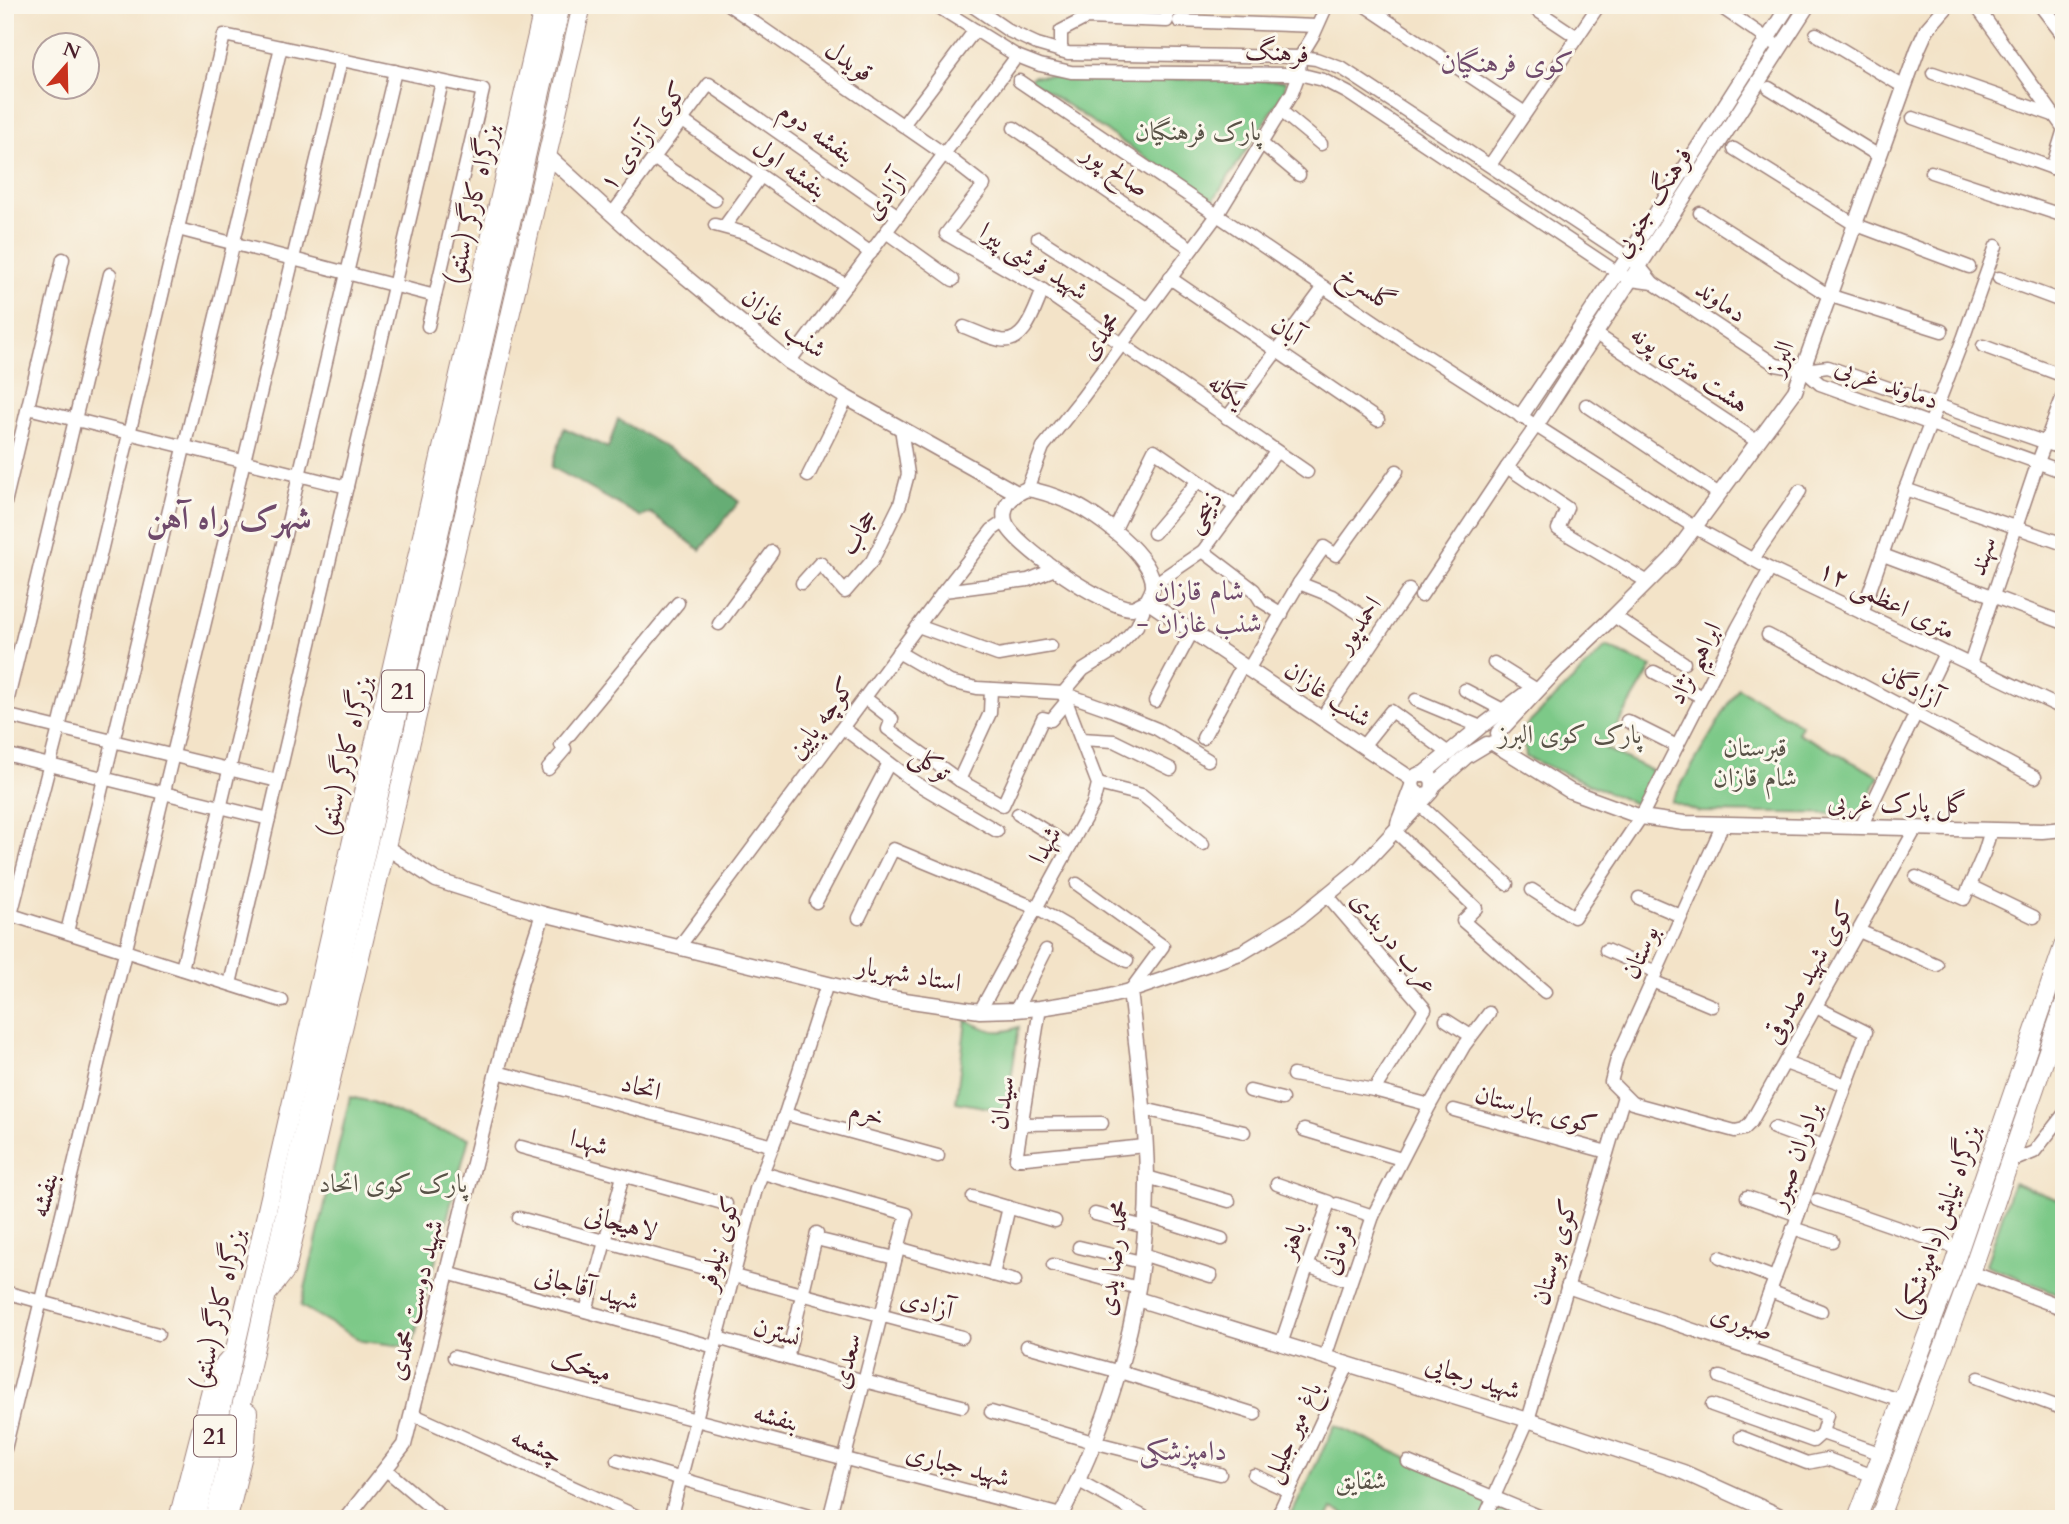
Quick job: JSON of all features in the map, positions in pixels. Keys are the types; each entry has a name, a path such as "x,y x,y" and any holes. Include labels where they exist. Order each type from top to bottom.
{"highway":[{"name":"بزرگراه کارگر (سنتو)","path":"196,1519 544,5"},
{"name":"بزرگراه کارگر (سنتو)","path":"214,1519 561,5"},
{"path":"266,1295 286,1270 582,5"},
{"path":"472,393 490,397"},
{"name":"بزرگراه نیایش(دامپزشکی)","path":"1857,1519 1959,1249 2064,944"},
{"name":"بزرگراه نیایش(دامپزشکی)","path":"1879,1519 1971,1273 2064,1004"},
{"path":"178,1519 215,1375 235,1353"},
{"name":"21","path":"228,1519 246,1442 251,1365"}],"main road":[{"path":"1521,416 1625,276 1628,257 1773,43 1789,5"},
{"name":"فرهنگ جنوبی","path":"1536,426 1596,334 1625,276 1640,267 1773,43 1808,5"},
{"name":"البرز","path":"1432,789 1466,756 1494,740 1557,670 1672,558 1795,391 1904,87 1927,29 1948,5"},
{"path":"2041,5 2064,35"},
{"name":"شنب غازان","path":"547,155 636,236 789,362 901,428 1022,491 1042,492 1072,503 1129,543 1146,565 1153,585"},
{"path":"1022,491 1013,495 1006,508 1005,521 1014,536 1080,587 1108,601 1132,608 1147,601 1153,585"},
{"name":"شنب غازان","path":"1147,601 1416,780 1415,791 1420,795 1426,795 1432,789"},
{"name":"البرز","path":"1416,780 1557,670"},
{"name":"گل پارک غربی","path":"1482,726 1491,724 1495,728 1494,740 1514,757 1570,791 1641,817 1684,823 2042,831"},
{"name":"استاد شهریار","path":"1395,831 1416,780"},
{"name":"استاد شهریار","path":"386,847 436,880 543,914 877,996 980,1011 1017,1010 1098,999 1130,991 1243,952 1299,918 1360,868 1432,789"},
{"path":"2042,831 2064,829"},
{"path":"2042,831 2064,840"},
{"name":"شهید دوست محمدی","path":"346,1519 404,1445 497,1072 521,981 543,914"},
{"name":"محمد رضا یدی","path":"1060,1517 1079,1480 1120,1372 1138,1294 1147,1177 1144,1109 1130,991"},
{"path":"1971,1273 2064,1308"},
{"name":"شهید رجایی","path":"1138,1294 1281,1344 1528,1420 1683,1472 1787,1519"}],"street":[{"name":"قویدل","path":"729,5 944,154"},
{"name":"فرهنگ","path":"934,5 1017,56 1040,65 1072,72 1299,74 1323,80 1348,93 1625,276 1653,283"},
{"name":"فرهنگ","path":"971,5 1009,31 1060,51 1082,54 1300,57 1316,59 1343,69 1628,257 1653,283"},
{"path":"1060,51 1061,32 1086,18 1167,21 1168,5"},
{"path":"1299,74 1300,57 1326,5"},
{"path":"1364,5 1525,113"},
{"path":"1529,5 1577,37"},
{"path":"1490,165 1599,5"},
{"path":"1718,5 1773,43"},
{"path":"1913,118 2058,170 2064,129 1979,10"},
{"path":"1179,21 1317,26"},
{"path":"903,125 975,30"},
{"path":"1816,34 1904,87"},
{"path":"282,1001 8,914 58,728 224,35 483,90 428,326"},
{"path":"67,932 281,47"},
{"name":"آزادی","path":"789,362 1017,56"},
{"name":"بنفشه","path":"5,1449 341,60"},
{"path":"182,969 394,71"},
{"path":"1933,73 2053,115"},
{"name":"محمدی","path":"1022,491 1043,447 1217,214 1292,93 1299,74"},
{"name":"گلسرخ","path":"1019,81 1324,287 1694,527"},
{"path":"230,984 442,82"},
{"name":"کوی آزادی ۱","path":"612,214 709,85"},
{"name":"بنفشه دوم","path":"709,85 898,216"},
{"path":"1769,88 1879,156"},
{"path":"1281,111 1321,144"},
{"name":"بنفشه اول","path":"683,121 871,253"},
{"name":"صالح پور","path":"1014,128 1192,249"},
{"path":"1435,150 1444,135"},
{"path":"1261,143 1299,175"},
{"path":"1734,149 1854,224 1969,267"},
{"name":"شهید فرشی پیرا","path":"944,154 984,185 946,234 1043,290 1121,345"},
{"path":"655,159 715,200"},
{"path":"1931,173 2064,216"},
{"path":"761,176 720,226 748,234 847,285"},
{"path":"1700,213 1828,295 1942,331"},
{"path":"178,229 435,296"},
{"path":"886,232 953,280"},
{"path":"1038,238 1148,309"},
{"path":"1862,613 1905,489 1996,246"},
{"path":"5,503 64,259"},
{"path":"110,274 5,713 278,782"},
{"name":"آبان","path":"1171,278 1378,420"},
{"path":"1999,278 2064,302"},
{"name":"دماوند","path":"1653,283 1776,365 1804,370"},
{"path":"1227,418 1324,287"},
{"path":"964,327 1003,341 1010,339 1023,332 1043,290"},
{"name":"هشت متری پونه","path":"1596,334 1758,442"},
{"name":"یگانه","path":"1121,345 1307,472"},
{"path":"1983,346 2064,376"},
{"name":"دماوند غربی","path":"1804,370 1828,367 2064,449"},
{"name":"دماوند غربی","path":"1804,370 1820,384 2064,472"},
{"path":"2046,442 2064,393"},
{"path":"808,476 847,398"},
{"path":"1586,405 1719,494"},
{"path":"28,408 347,487"},
{"name":"احمدپور","path":"1321,719 1536,426"},
{"name":"حجاب","path":"802,583 821,563 845,592 872,561 900,504 908,474 901,428"},
{"name":"سهند","path":"1969,664 2046,442"},
{"path":"1114,531 1154,450 1236,507"},
{"name":"ذبیحی","path":"1153,585 1203,551 1276,452"},
{"path":"1507,467 1567,508 1559,529 1648,582"},
{"path":"1203,738 1324,547 1336,555 1397,471"},
{"path":"1154,533 1198,481"},
{"path":"1905,489 2064,544"},
{"path":"1753,559 1800,491"},
{"name":"کوچه پایین","path":"679,947 898,652 992,530 1005,521"},
{"name":"۱۲ متری اعظمی","path":"1694,527 1770,569 2064,709"},
{"path":"1203,551 1254,590 1261,601 1282,614"},
{"path":"719,624 772,552"},
{"path":"1882,555 2064,623"},
{"path":"944,592 1028,580 1055,569"},
{"name":"ابراهیم نژاد","path":"1532,890 1574,917 1641,817 1770,569"},
{"path":"1299,583 1332,596 1360,614"},
{"path":"865,698 892,719 888,729 960,780 1003,805 1043,718 1051,720 1083,670 1115,650 1137,626 1147,601"},
{"path":"548,769 565,749 561,745 678,603"},
{"path":"1614,616 1684,663"},
{"path":"918,626 998,655 1051,646"},
{"path":"1155,701 1192,632"},
{"name":"آزادگان","path":"1768,635 2035,777"},
{"path":"898,652 950,682 977,688 1065,698 1111,710 1157,729 1208,760"},
{"path":"1861,827 1945,653"},
{"path":"1494,663 1534,688"},
{"path":"1654,672 1702,697"},
{"path":"960,780 990,713 991,689"},
{"path":"1465,690 1503,710"},
{"path":"1065,698 1098,784 1142,795 1203,844"},
{"path":"1416,700 1482,726"},
{"path":"1363,746 1391,711 1450,754"},
{"path":"1627,722 1677,746"},
{"name":"توکلی","path":"843,728 916,783 997,831"},
{"path":"1081,739 1114,741 1171,769"},
{"path":"5,754 269,819"},
{"path":"816,902 889,763"},
{"name":"شهدا","path":"980,1011 1093,804 1098,784"},
{"path":"1420,805 1507,884"},
{"path":"1018,814 1070,846"},
{"name":"بوستان","path":"1624,1096 1611,1082 1618,1059 1723,824"},
{"name":"کوی شهید صدوقی","path":"1624,1096 1632,1103 1735,1130 1744,1129 1751,1122 1785,1063 1916,828"},
{"path":"1916,877 1964,899 1991,830"},
{"path":"1395,831 1476,908 1462,921 1545,992"},
{"path":"859,918 893,849 1036,908 1127,961"},
{"path":"1077,884 1163,946 1130,991"},
{"path":"1970,886 2034,917"},
{"name":"عرب دربندی","path":"1327,895 1425,1009 1374,1090"},
{"path":"1639,898 1681,916"},
{"path":"1859,931 1937,965"},
{"path":"1017,1010 1046,950"},
{"path":"1606,950 1712,1006"},
{"name":"کوی نیلوفر","path":"670,1519 757,1189 785,1114 827,984"},
{"name":"برادران صبور","path":"1749,1348 1866,1032 1816,1007"},
{"name":"سیدان","path":"1040,1008 1016,1159 1145,1146"},
{"name":"فرمانی","path":"1325,1357 1373,1216 1430,1105 1471,1036 1489,1013"},
{"path":"1446,1020 1471,1036"},
{"path":"1785,1063 1846,1085"},
{"name":"اتحاد","path":"497,1072 772,1146"},
{"path":"1293,1075 1374,1090 1430,1105"},
{"path":"1250,1091 1282,1099"},
{"name":"کوی بوستان","path":"1484,1519 1528,1420 1624,1096"},
{"path":"1144,1109 1244,1132"},
{"name":"کوی بهارستان","path":"1454,1111 1607,1152"},
{"name":"خرم","path":"785,1114 938,1156"},
{"path":"2007,1163 2034,1152 2064,1114"},
{"path":"1021,1124 1102,1123"},
{"path":"1774,1128 1823,1146"},
{"path":"1304,1130 1401,1158"},
{"name":"شهدا","path":"521,1147 726,1204"},
{"name":"سعدی","path":"763,1173 906,1214 829,1519"},
{"path":"586,1311 623,1175"},
{"path":"1147,1177 1229,1201"},
{"name":"باهنر","path":"1277,1184 1329,1202 1281,1344"},
{"path":"973,1197 1055,1222"},
{"path":"1747,1198 1798,1215"},
{"path":"1817,1200 1959,1249"},
{"path":"1337,1204 1373,1216"},
{"path":"993,1275 1009,1207"},
{"path":"1096,1214 1145,1221 1222,1240"},
{"name":"لاهیجانی","path":"519,1219 710,1270"},
{"path":"1793,1228 1832,1241"},
{"path":"788,1358 817,1236 1016,1282"},
{"path":"1079,1247 1142,1258 1211,1276"},
{"path":"1720,1257 1775,1278"},
{"path":"1054,1265 1138,1294"},
{"path":"1307,1266 1344,1279"},
{"name":"شهید آقاجانی","path":"447,1273 586,1311 717,1342"},
{"name":"آزادی","path":"734,1276 962,1337"},
{"name":"صبوری","path":"1567,1287 1902,1401"},
{"path":"1770,1291 1821,1311"},
{"path":"5,1292 158,1334"},
{"name":"نسترن","path":"717,1342 788,1358 962,1406"},
{"path":"1027,1346 1255,1414"},
{"name":"میخک","path":"454,1357 696,1420"},
{"name":"باغ میر جلیل","path":"1276,1519 1348,1365"},
{"path":"1712,1405 1813,1441 1822,1433 1827,1415 1720,1377"},
{"path":"1979,1378 2064,1409"},
{"path":"991,1412 1093,1443 1220,1474"},
{"name":"چشمه","path":"412,1414 643,1519"},
{"name":"بنفشه","path":"696,1420 844,1458"},
{"path":"1822,1433 1882,1454"},
{"path":"1741,1437 1807,1463 1827,1459 1874,1476"},
{"name":"شهید جباری","path":"844,1458 1060,1517"},
{"path":"617,1460 820,1519"},
{"path":"1408,1462 1546,1519"},
{"path":"385,1469 444,1519"},
{"path":"1254,1475 1289,1491"},
{"path":"1079,1480 1148,1519"}],"green space":[{"name":"پارک فرهنگیان","path":"1033,76 1285,81 1285,91 1212,202 1030,80"},
{"path":"618,419 693,464 739,502 700,550 651,513 641,517 552,467 564,428 608,448"},
{"name":"پارک کوی البرز","path":"1606,647 1652,667 1604,748 1659,774 1646,805 1633,803 1526,757 1523,729"},
{"name":"قبرستان شام قازان","path":"1738,688 1802,725 1798,733 1879,776 1861,814 1699,812 1671,802"},
{"path":"966,1020 992,1031 1019,1027 1006,1111 956,1102"},
{"name":"پارک کوی اتحاد","path":"350,1097 372,1102 437,1130 469,1138 412,1347 362,1341 301,1306"},
{"path":"2013,1183 2064,1202 2064,1296 1986,1265"},
{"name":"شقایق","path":"1335,1425 1540,1519 1354,1519 1332,1509 1327,1519 1297,1519 1291,1516"}],"district":[{"name":"کوی فرهنگیان","path":"1507,63"},
{"name":"شهرک راه آهن","path":"229,518"},
{"name":"شام قازان - شنب غازان","path":"1199,607"},
{"name":"دامپزشکی","path":"1183,1451"}]}
